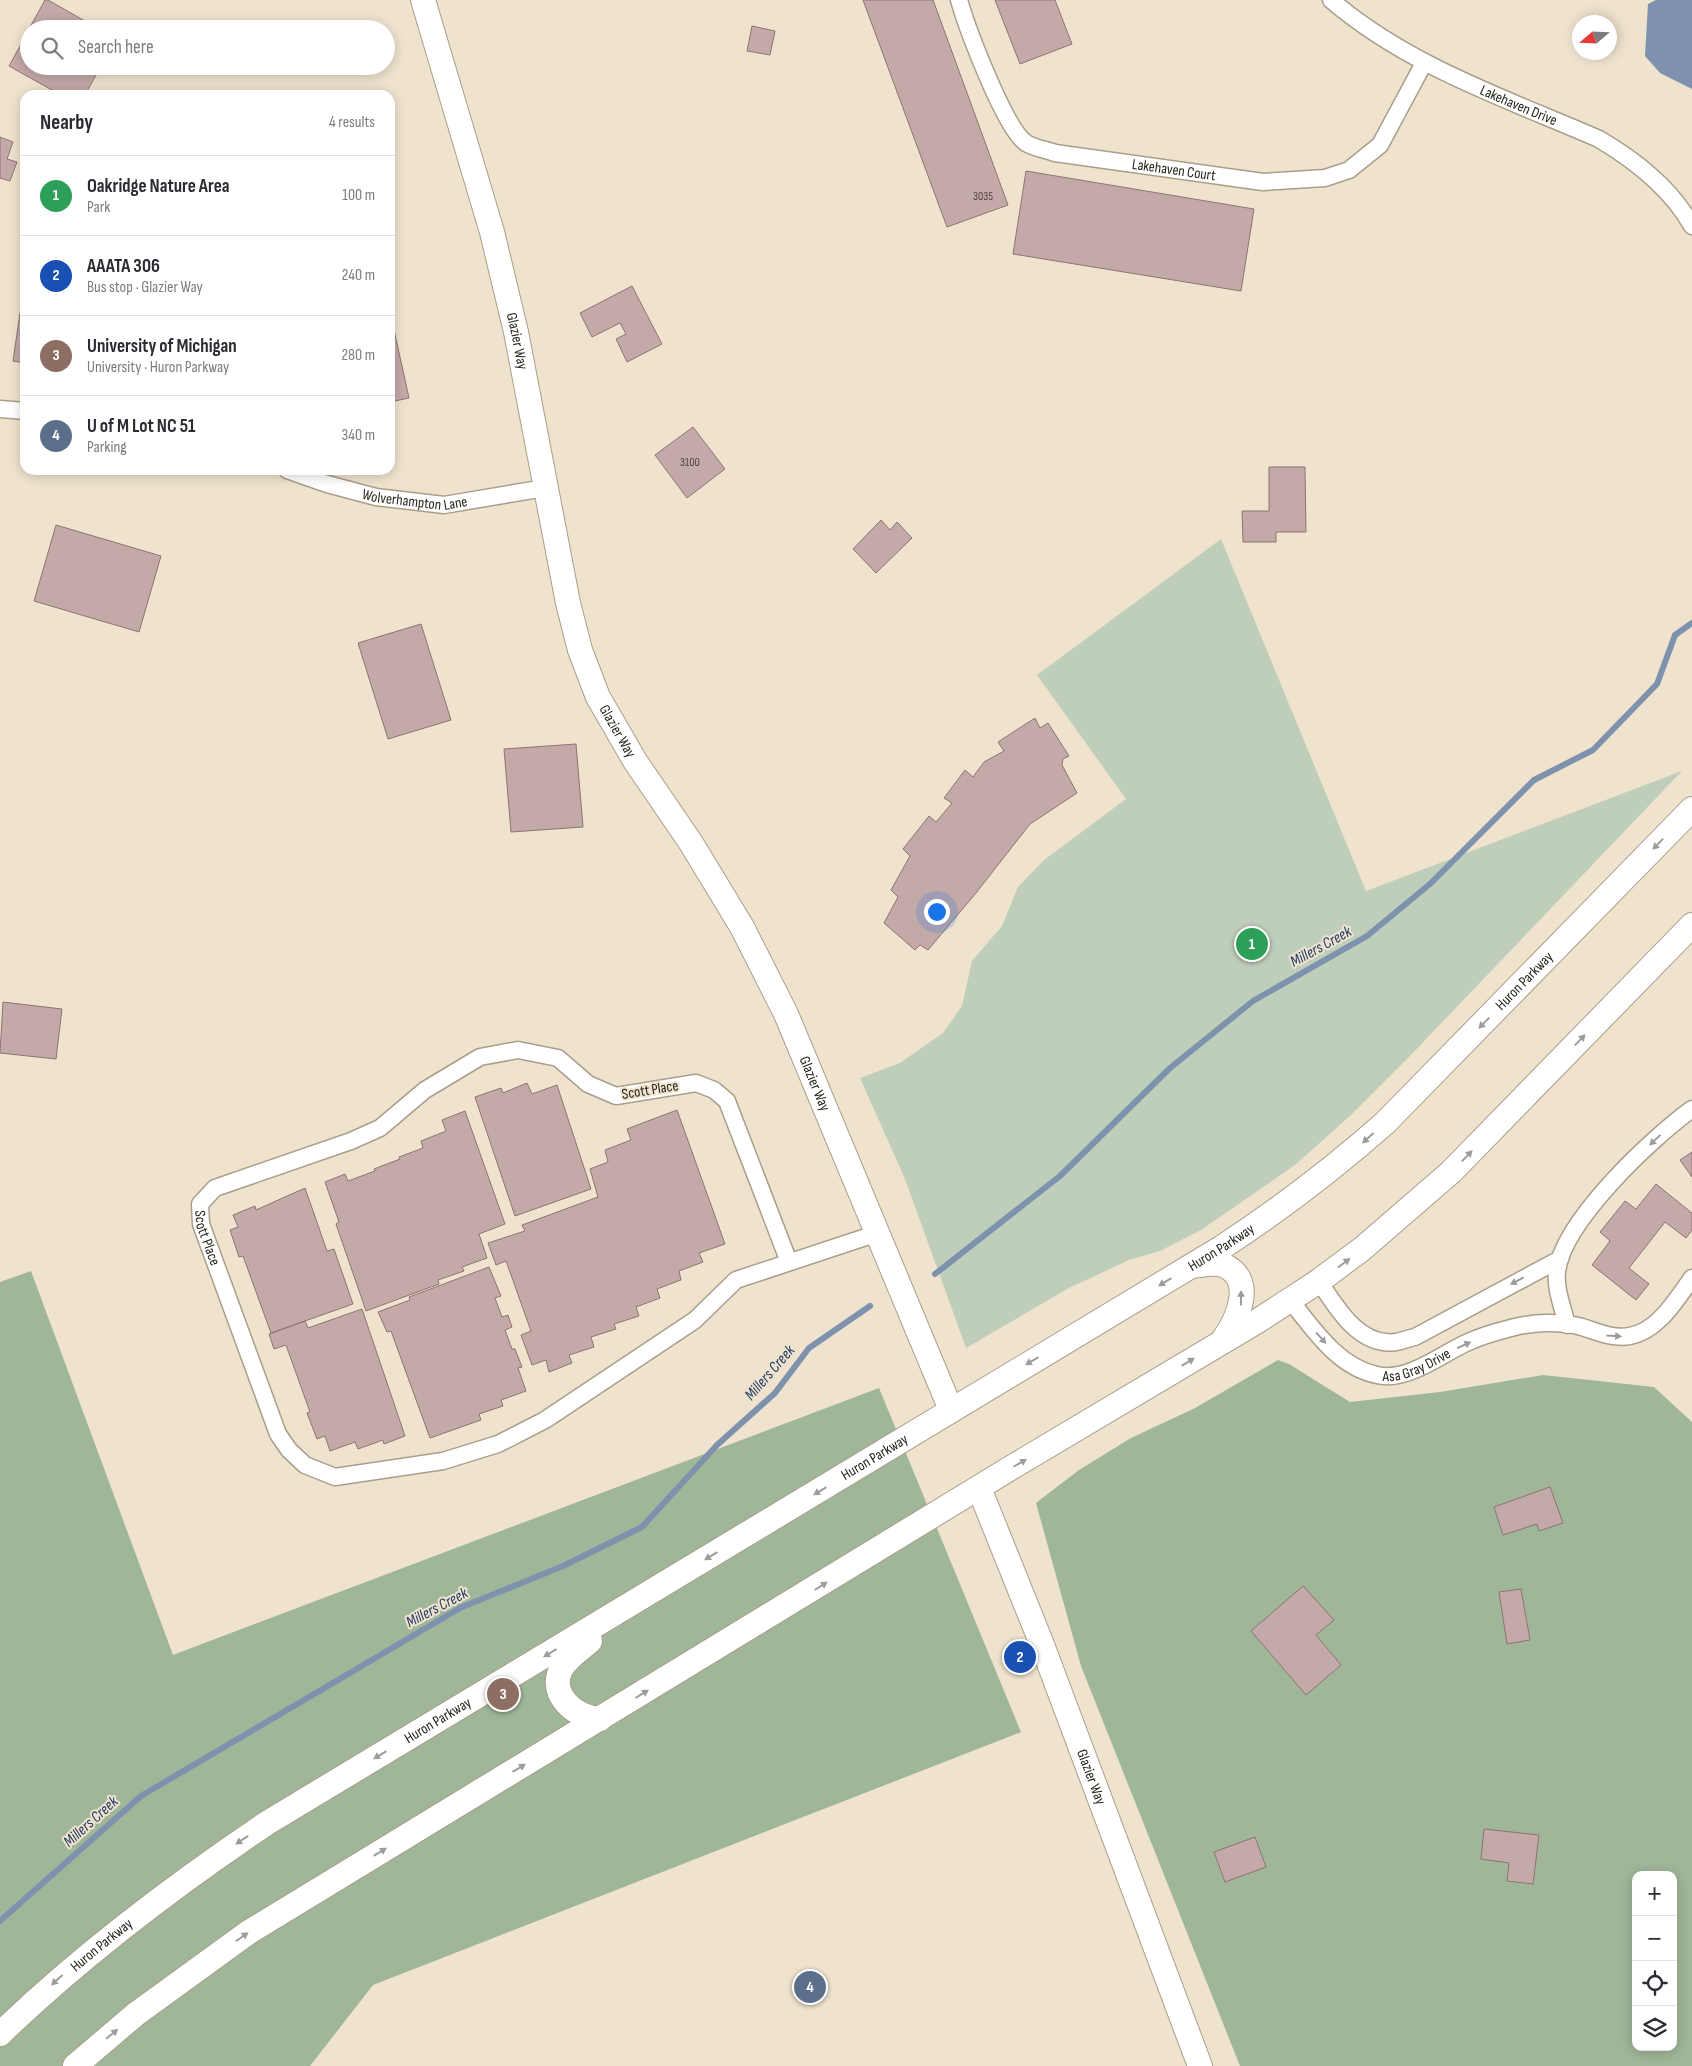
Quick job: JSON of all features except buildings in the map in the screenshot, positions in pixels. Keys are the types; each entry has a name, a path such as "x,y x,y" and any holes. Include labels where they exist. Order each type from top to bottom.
{"main road":[{"name":"Glazier Way","path":"422,0 492,232 516,332 545,488 580,650 598,697 635,760 690,843 742,927 786,1014 951,1410"},
{"name":"Huron Parkway","path":"0,2034 86,1955 197,1870 267,1823 1191,1266 1277,1212 1338,1165 1385,1123 1692,809"},
{"path":"75,2066 164,1993 249,1932 1222,1342 1319,1281 1370,1243 1451,1172 1692,925"},
{"path":"1191,1266 1212,1263 1222,1265 1229,1269 1239,1282 1242,1293 1242,1305 1235,1322 1222,1342"},
{"name":"Glazier Way","path":"979,1488 1041,1642 1200,2066"},
{"path":"600,1719 580,1716 567,1704 559,1687 561,1669 568,1660 636,1601"}],"street":[{"name":"Lakehaven Court","path":"959,0 971,39 1008,120 1026,143 1056,153 1264,182 1325,178 1349,170 1380,145 1424,63"},
{"name":"Lakehaven Drive","path":"1331,0 1381,37 1424,63 1599,139 1625,154 1668,192 1692,226"},
{"path":"0,409 20,411"},
{"name":"Wolverhampton Lane","path":"301,475 376,497 444,504 545,488"},
{"name":"Scott Place","path":"788,1262 727,1101 714,1090 696,1083 616,1096 588,1084 558,1058 518,1050 480,1057 425,1090 380,1128 352,1141 215,1188 200,1204 201,1224 278,1434 289,1450 305,1465 336,1477 443,1461 498,1444 545,1420 695,1320 736,1280 878,1233"},
{"path":"1567,1325 1557,1286 1557,1272 1567,1243 1586,1215 1627,1165 1673,1123 1692,1109"},
{"name":"Asa Gray Drive","path":"1319,1281 1338,1310 1358,1332 1377,1340 1395,1343 1415,1336 1560,1259"},
{"name":"Asa Gray Drive","path":"1290,1300 1336,1354 1357,1370 1379,1376 1393,1376 1416,1369 1466,1343 1512,1327 1549,1323 1567,1325 1611,1336 1630,1336 1648,1329 1665,1314 1692,1278"}],"green space":[{"path":"1221,539 1366,891 1682,771 1408,1058 1351,1115 1295,1165 1201,1230 1160,1251 1129,1260 1069,1288 966,1348 905,1179 860,1078 900,1063 943,1033 962,1006 972,961 1002,926 1018,887 1044,860 1126,799 1037,675"},
{"path":"31,1271 173,1655 879,1388 1021,1732 373,1985 310,2066 0,2066 0,1282"},
{"path":"1278,1360 1289,1364 1350,1402 1440,1392 1543,1375 1654,1387 1692,1422 1692,2066 1240,2066 1081,1666 1036,1503 1079,1470 1131,1438 1195,1408"}],"water":[{"path":"1656,0 1692,0 1692,89 1660,73 1645,56 1648,4"}],"waterway":[{"name":"Millers Creek","path":"935,1274 1060,1176 1170,1068 1253,1001 1367,936 1430,884 1534,780 1593,750 1657,684 1675,635 1692,623"},
{"name":"Millers Creek","path":"0,1921 141,1796 460,1608 563,1566 642,1527 717,1445 775,1393 809,1348 870,1306"}],"place":[{"name":"Oakridge Nature Area","path":"1252,944"},
{"name":"AAATA 306","path":"1020,1657"},
{"name":"University of Michigan","path":"503,1694"},
{"name":"U of M Lot NC 51","path":"810,1987"}]}
